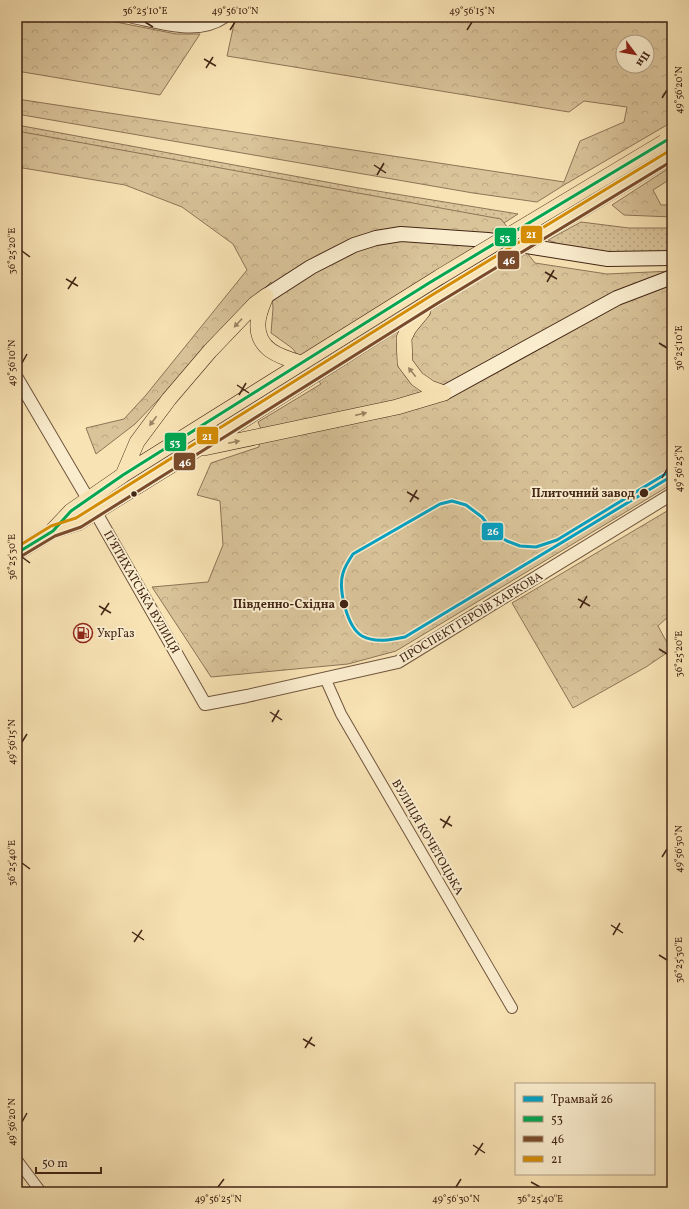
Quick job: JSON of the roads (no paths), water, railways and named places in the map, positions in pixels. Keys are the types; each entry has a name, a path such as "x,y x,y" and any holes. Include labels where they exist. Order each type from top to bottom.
{"main road":[{"path":"17,553 53,531 78,523 92,505 123,475 441,276 668,139"},
{"path":"92,505 196,450 449,290 672,155"},
{"path":"123,475 136,442 169,399 210,351 255,304 311,267 354,245 376,238 401,234 488,240 608,260 672,258"},
{"path":"196,450 397,406 444,393 617,298 672,277"},
{"path":"266,296 258,322 261,340 265,347 271,352 301,363"},
{"path":"435,299 409,328 404,338 405,363 417,379 430,388 444,393"}],"street":[{"path":"134,17 176,25 196,27 217,22 224,17"},
{"name":"П’ЯТИХАТСЬКА ВУЛИЦЯ","path":"17,378 92,505 205,704"},
{"name":"ПРОСПЕКТ ГЕРОЇВ ХАРКОВА","path":"205,704 398,662 672,494"},
{"name":"ВУЛИЦЯ КОЧЕТОЦЬКА","path":"325,678 341,714 512,1008"},
{"path":"17,1160 41,1192"}],"tram line":[{"name":"26","path":"672,470 557,540 536,547 520,546 507,541 494,533 482,517 466,505 452,501 440,504 353,554 345,568 342,580 343,598 352,625 362,636 372,640 405,637 672,476"}],"place":[{"name":"Плиточний завод","path":"644,493"},
{"name":"Південно-Східна","path":"344,604"},
{"name":"УкрГаз","path":"83,633"}]}
